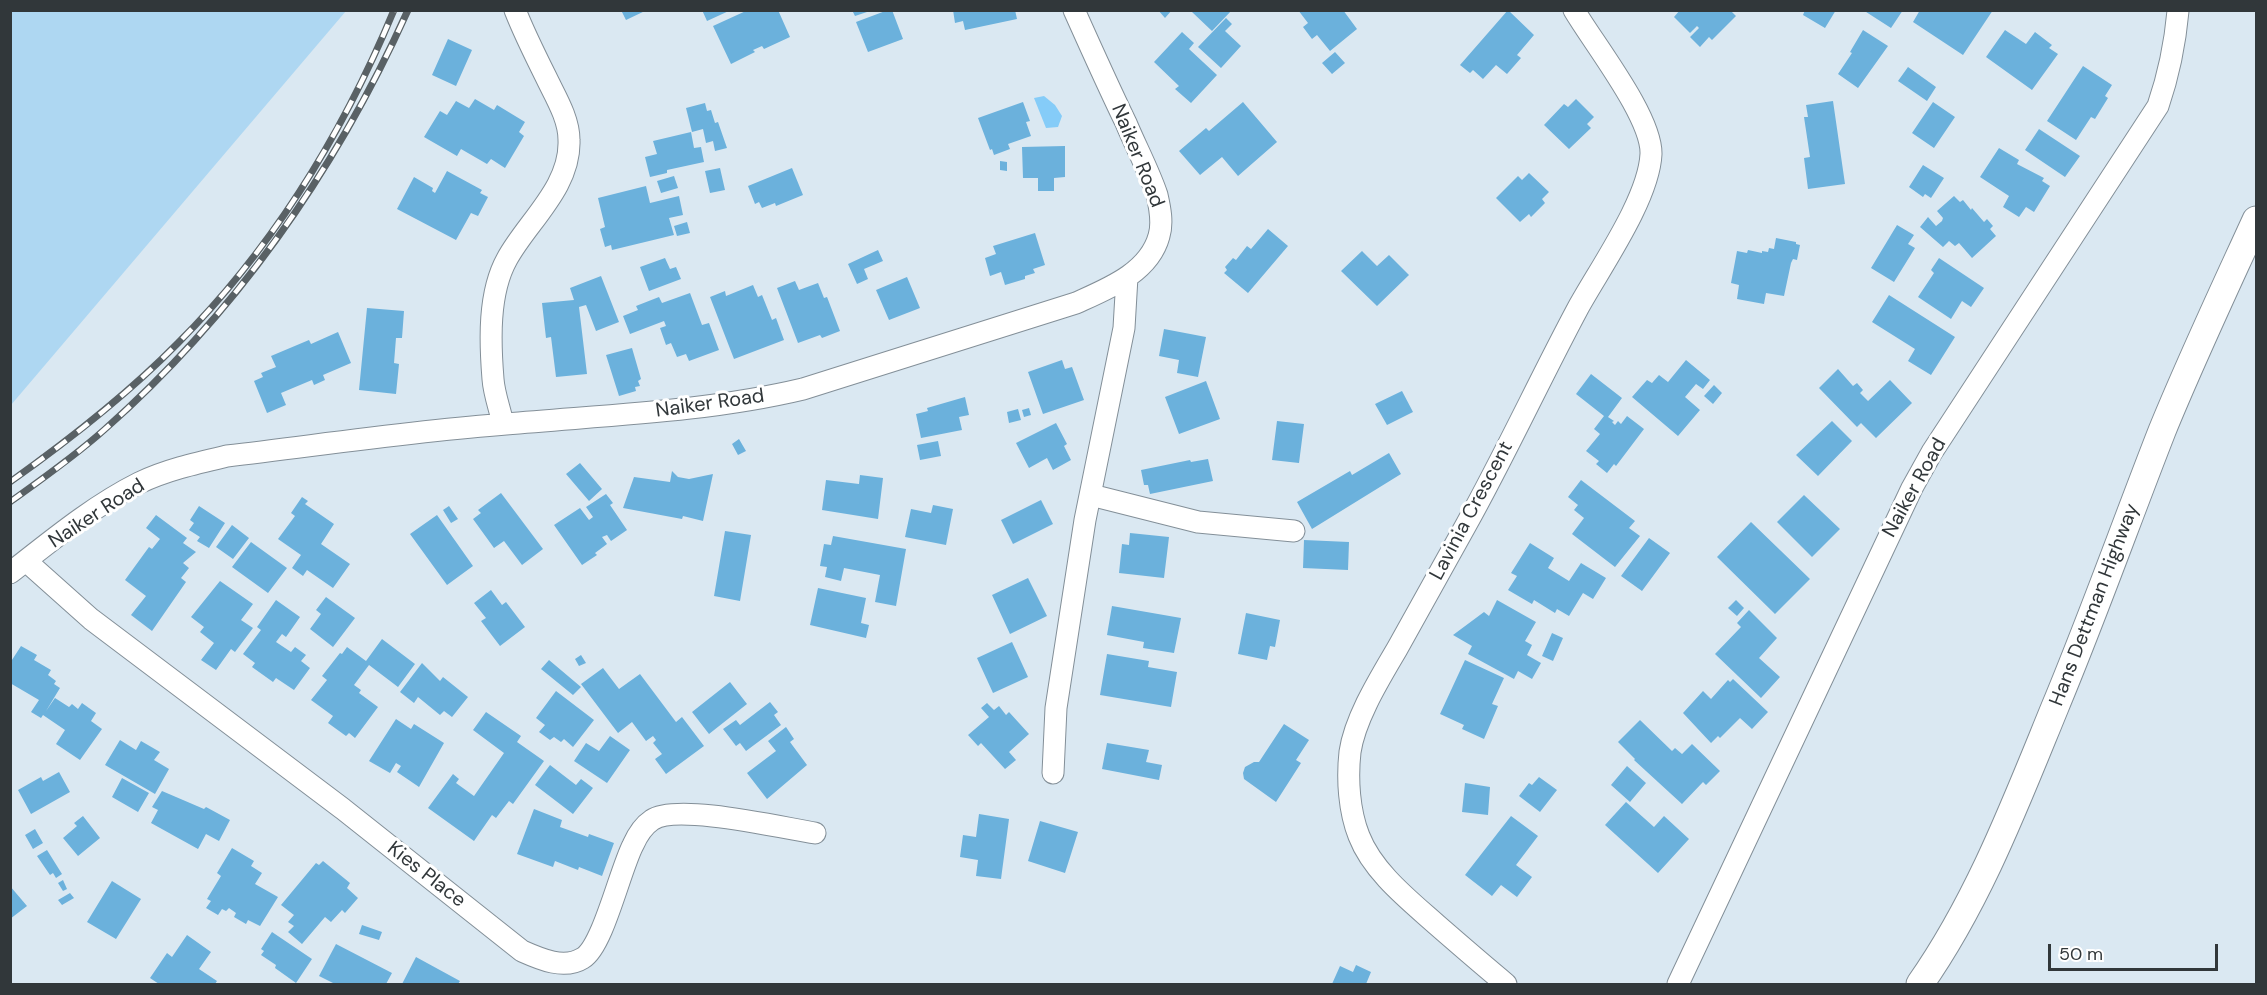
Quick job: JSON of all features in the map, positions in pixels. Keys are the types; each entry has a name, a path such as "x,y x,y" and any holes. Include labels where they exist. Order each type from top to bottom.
{"street":[{"path":"503,424 493,381 492,344 494,302 500,272 513,248 541,213 555,187 566,161 570,140 563,112 525,36 515,10"},
{"name":"Naiker Road","path":"18,567 86,516 139,483 197,463 227,456 503,424 699,408 765,398 803,389 1076,303 1115,285 1138,268 1151,252 1159,237 1161,219 1157,196 1143,161 1074,10"},
{"name":"Lavinia Crescent","path":"1506,984 1401,892 1375,863 1360,838 1353,817 1349,788 1350,750 1377,684 1469,520 1579,306 1630,217 1648,169 1651,153 1647,131 1630,99 1574,10"},
{"name":"Naiker Road","path":"1678,984 1912,488 1932,452 2158,106 2175,45 2179,11"},
{"name":"Hans Dettman Highway","path":"1920,984 1977,886 2006,826 2082,643 2162,431 2212,314 2256,220"},
{"path":"1053,773 1056,708 1091,495 1124,328 1127,277"},
{"path":"1091,495 1198,522 1294,531"},
{"name":"Kies Place","path":"18,567 91,619 343,809 522,951 544,960 564,963 583,958 595,946 627,856 639,833 652,819 671,813 706,815 815,833"}],"shaded area":[{"path":"10,11 346,11 11,405"},
{"path":"1044,96 1055,105 1062,116 1058,127 1046,128 1034,98"}],"building":[{"path":"621,10 647,10 626,20"},
{"path":"702,10 731,10 707,21"},
{"path":"748,10 778,10 790,37 764,49 762,46 753,50 755,52 731,64 713,26"},
{"path":"852,10 870,10 870,11 855,16"},
{"path":"892,10 903,39 868,52 856,22"},
{"path":"953,10 1015,10 1017,19 965,30 963,21 955,23"},
{"path":"1158,10 1172,10 1165,18"},
{"path":"1193,10 1232,10 1212,31 1192,12"},
{"path":"1298,10 1343,10 1357,29 1330,51 1317,35 1312,39 1303,27 1308,23"},
{"path":"1508,10 1534,35 1517,55 1521,58 1507,74 1496,65 1483,79 1473,70 1470,73 1460,65"},
{"path":"1680,10 1730,10 1736,16 1712,40 1709,37 1700,47 1690,37 1699,28 1697,26 1690,33 1674,17"},
{"path":"1805,10 1836,10 1825,28 1803,15"},
{"path":"1863,10 1903,10 1891,28"},
{"path":"1920,10 1993,10 1963,55 1913,22"},
{"path":"1226,18 1232,24 1225,31 1241,46 1221,68 1198,47"},
{"path":"1863,30 1888,46 1858,88 1838,74"},
{"path":"2005,30 2026,44 2035,32 2052,45 2049,48 2058,54 2032,90 1986,57"},
{"path":"1182,32 1194,43 1189,49 1217,75 1191,103 1175,89 1179,86 1154,62"},
{"path":"448,39 472,50 456,86 432,75"},
{"path":"1335,52 1345,63 1332,74 1322,63"},
{"path":"2083,66 2112,85 2105,96 2108,98 2095,119 2091,117 2076,140 2047,121"},
{"path":"1908,67 1936,87 1927,101 1898,81"},
{"path":"475,99 494,110 497,105 525,122 519,132 524,136 505,168 491,159 487,164 461,149 457,156 424,137 440,111 447,115 456,101 469,108"},
{"path":"1576,99 1594,117 1587,124 1591,128 1569,149 1544,125 1564,104 1568,107"},
{"path":"1833,101 1845,184 1808,189 1804,158 1810,157 1804,117 1808,117 1806,105"},
{"path":"1023,102 1030,121 1026,122 1031,136 1008,144 1010,149 994,155 978,118"},
{"path":"1243,102 1277,142 1238,176 1222,157 1200,175 1179,151 1206,128 1209,131"},
{"path":"1933,102 1955,117 1934,148 1912,133"},
{"path":"705,103 707,111 711,110 715,123 718,122 727,148 715,151 713,141 706,143 703,129 692,132 686,108"},
{"path":"2039,129 2080,156 2065,177 2025,150"},
{"path":"691,132 694,148 701,147 704,162 667,170 667,173 650,177 645,157 657,154 653,141"},
{"path":"1065,146 1065,177 1054,178 1054,191 1038,191 1038,178 1023,178 1022,147"},
{"path":"1999,148 2019,160 2017,164 2044,178 2042,181 2050,186 2034,212 2026,207 2019,217 2003,207 2009,196 1980,177"},
{"path":"1000,161 1007,162 1007,171 1000,170"},
{"path":"1923,165 1944,178 1931,198 1925,194 1923,197 1909,187"},
{"path":"720,168 725,190 710,193 705,171"},
{"path":"792,168 803,195 776,206 775,203 762,208 759,202 755,204 748,186"},
{"path":"447,171 482,190 480,193 488,197 478,216 471,213 456,240 397,209 414,177 433,188 432,191 435,193"},
{"path":"1529,173 1549,192 1542,199 1545,203 1531,217 1529,214 1520,222 1496,198 1518,176 1522,180"},
{"path":"674,176 678,188 661,193 657,181"},
{"path":"646,186 650,203 679,196 683,215 669,218 674,235 612,250 611,245 605,247 600,229 605,227 598,198"},
{"path":"1954,196 1960,202 1963,200 1984,222 1987,219 1993,226 1990,229 1996,236 1972,258 1959,243 1955,246 1949,241 1943,247 1920,227 1928,217 1936,226 1942,221 1943,218 1937,211"},
{"path":"687,222 690,233 677,236 674,226"},
{"path":"1897,225 1914,235 1908,244 1915,248 1894,282 1871,268"},
{"path":"1268,229 1288,246 1248,293 1224,273 1227,270 1225,267 1233,258 1236,260 1247,246 1251,249"},
{"path":"1035,233 1045,265 1033,269 1035,273 1025,276 1025,279 1005,285 1001,272 990,276 985,258 996,254 993,246"},
{"path":"1776,238 1800,245 1797,260 1793,259 1791,263 1784,296 1766,293 1764,304 1737,299 1739,285 1731,283 1737,251 1768,252 1769,248 1774,249"},
{"path":"878,250 883,261 864,269 868,279 857,284 848,264"},
{"path":"1362,251 1377,266 1389,255 1409,275 1377,306 1341,271"},
{"path":"665,258 670,269 676,267 681,279 649,291 640,267"},
{"path":"1939,258 1984,288 1971,307 1962,301 1951,319 1918,297 1934,273 1931,270"},
{"path":"601,276 619,322 596,331 586,305 579,307 587,374 556,377 551,337 546,338 542,303 574,300 570,288"},
{"path":"907,277 920,308 889,320 876,290"},
{"path":"795,281 799,290 818,283 824,298 827,297 840,331 798,343 777,288"},
{"path":"753,285 758,297 762,295 772,320 776,318 784,340 734,359 710,297 725,291 726,296"},
{"path":"690,293 702,325 709,323 719,350 689,361 686,354 677,357 671,343 666,345 660,328 666,326 664,321 630,334 623,316 638,310 636,306 659,297 662,303"},
{"path":"1889,295 1955,337 1931,375 1908,361 1915,349 1872,322"},
{"path":"367,308 404,311 402,338 396,338 394,363 399,364 396,394 359,390"},
{"path":"1164,329 1206,337 1198,377 1177,373 1179,360 1159,356"},
{"path":"338,332 351,363 323,375 325,380 314,385 312,380 281,393 286,405 267,413 254,381 263,377 261,373 276,367 271,356 309,340 311,344"},
{"path":"632,348 641,379 638,381 640,386 635,387 636,391 619,396 606,355"},
{"path":"1062,360 1065,369 1072,367 1084,400 1043,414 1028,372"},
{"path":"1686,360 1710,380 1703,389 1696,384 1685,397 1700,410 1678,436 1632,397 1647,380 1652,383 1659,375 1668,382"},
{"path":"1838,369 1853,386 1857,383 1863,390 1860,393 1868,401 1890,380 1912,403 1876,438 1861,423 1857,427 1819,388"},
{"path":"1591,374 1622,398 1608,417 1614,421 1612,422 1615,425 1618,421 1621,424 1627,416 1644,429 1616,466 1614,464 1607,473 1596,464 1599,461 1586,451 1600,434 1594,429 1604,416 1576,394"},
{"path":"1206,381 1220,419 1179,434 1165,397"},
{"path":"1714,385 1722,393 1713,404 1704,396"},
{"path":"1402,391 1413,412 1387,425 1375,404"},
{"path":"965,397 969,415 959,417 962,430 921,438 916,414 928,411 927,408"},
{"path":"1029,408 1031,415 1024,417 1022,410"},
{"path":"1018,409 1021,420 1009,423 1007,412"},
{"path":"1277,421 1304,424 1299,463 1272,460"},
{"path":"1832,421 1852,441 1818,476 1796,455"},
{"path":"1056,423 1067,444 1064,446 1071,460 1053,470 1047,458 1029,468 1016,443"},
{"path":"739,439 746,451 738,455 732,444"},
{"path":"938,441 941,456 920,460 917,445"},
{"path":"1389,453 1401,474 1312,529 1297,502 1350,471 1352,475"},
{"path":"1208,459 1213,481 1150,494 1148,485 1144,485 1141,470 1190,460 1191,462"},
{"path":"580,463 602,489 589,501 566,474"},
{"path":"672,471 678,477 689,479 713,474 703,521 623,508 634,477 670,482"},
{"path":"860,475 883,478 878,519 822,510 826,480 859,484"},
{"path":"1581,480 1635,521 1629,528 1640,536 1615,567 1572,534 1584,518 1574,510 1578,505 1568,497"},
{"path":"501,493 543,549 522,565 504,541 494,548 473,519 481,513 478,510"},
{"path":"606,494 613,503 610,505 627,530 611,541 607,535 602,537 607,544 595,553 597,555 582,565 554,525 580,508 589,520 593,517 586,507"},
{"path":"1804,495 1840,529 1812,557 1777,522"},
{"path":"302,497 308,501 305,504 334,524 321,544 350,564 333,588 307,570 303,576 292,568 301,555 278,539 295,516 291,513"},
{"path":"1041,500 1053,524 1013,544 1001,520"},
{"path":"933,505 953,509 946,545 905,537 911,509 931,513"},
{"path":"199,506 225,523 209,548 197,541 200,537 189,530 194,523 190,520"},
{"path":"449,506 458,519 451,523 443,510"},
{"path":"156,515 187,538 183,543 196,552 183,563 189,568 181,578 186,582 152,631 131,615 146,596 125,580 149,547 152,549 160,539 146,528"},
{"path":"437,515 473,566 447,585 410,534"},
{"path":"1751,522 1810,579 1775,614 1717,557"},
{"path":"232,525 249,538 233,559 216,547"},
{"path":"725,531 751,535 740,601 714,596"},
{"path":"1130,533 1169,537 1164,578 1119,573 1122,544 1129,545"},
{"path":"833,536 906,549 896,606 875,602 880,575 844,568 841,581 825,577 827,567 820,566 824,544 831,545"},
{"path":"1649,538 1670,553 1642,591 1621,576"},
{"path":"1304,540 1349,542 1348,570 1303,568"},
{"path":"251,542 287,568 268,593 232,567"},
{"path":"1530,543 1554,558 1548,568 1569,581 1581,563 1606,578 1593,599 1583,593 1569,616 1557,609 1555,613 1534,600 1532,604 1508,590 1517,576 1511,573"},
{"path":"1028,578 1047,616 1010,634 992,595"},
{"path":"220,581 253,604 241,620 253,628 235,652 231,649 216,670 201,660 214,643 200,632 204,627 191,617"},
{"path":"818,588 866,598 861,623 869,625 866,638 810,625"},
{"path":"491,590 502,605 506,602 525,627 500,646 481,621 486,618 474,603"},
{"path":"326,597 355,618 333,647 310,629 321,614 316,610"},
{"path":"276,600 300,617 286,637 282,634 276,642 291,652 295,647 306,655 301,661 310,668 294,690 276,678 273,682 252,667 255,663 243,654 261,630 257,627"},
{"path":"1497,600 1536,622 1525,641 1532,645 1527,655 1541,663 1532,679 1518,671 1514,679 1468,654 1472,646 1453,635 1484,612 1489,616"},
{"path":"1736,600 1744,608 1737,616 1728,608"},
{"path":"1112,606 1181,618 1174,653 1143,648 1144,642 1107,635"},
{"path":"1749,610 1777,638 1759,658 1780,677 1761,698 1715,654 1741,627 1737,623"},
{"path":"1246,613 1280,620 1275,647 1270,646 1267,660 1238,654"},
{"path":"1552,633 1563,638 1553,661 1542,656"},
{"path":"382,639 415,664 398,687 369,665 354,685 361,690 359,693 378,707 355,738 349,733 346,736 328,723 333,716 311,700 327,680 322,676 340,653 342,654 347,647 366,661"},
{"path":"1012,642 1028,677 993,693 977,658"},
{"path":"21,646 37,655 34,660 51,670 48,675 56,681 54,684 60,688 46,711 55,698 69,707 72,704 78,709 82,703 96,713 91,721 102,729 80,760 56,744 65,730 43,715 41,718 31,712 39,700 10,683 10,663"},
{"path":"1107,654 1149,661 1148,667 1177,672 1171,707 1100,695"},
{"path":"581,655 586,663 579,666 575,659"},
{"path":"549,660 581,687 573,695 541,669"},
{"path":"1465,660 1504,678 1492,704 1498,706 1484,739 1462,729 1464,725 1440,714"},
{"path":"422,663 440,681 443,677 468,697 452,717 444,711 440,715 418,697 414,703 400,692"},
{"path":"603,668 619,689 640,674 676,722 682,717 704,746 666,774 655,759 662,754 653,743 656,740 653,736 646,741 632,722 618,733 581,684"},
{"path":"1733,679 1768,712 1752,729 1740,718 1720,738 1718,736 1711,743 1683,713 1703,691 1711,699 1728,680 1730,682"},
{"path":"730,682 747,704 709,734 692,712"},
{"path":"556,691 594,720 573,747 564,739 561,742 554,737 550,740 539,732 545,725 536,718"},
{"path":"770,702 778,712 774,715 781,725 746,751 740,743 736,746 723,729 736,720 740,725"},
{"path":"987,703 994,710 999,706 1006,715 1009,712 1029,734 1009,752 1016,760 1005,769 981,743 978,746 968,735 989,717 981,708"},
{"path":"486,712 521,736 517,742 544,761 513,804 509,801 496,818 492,815 474,841 428,808 453,774 459,779 456,783 474,796 504,753 473,730"},
{"path":"396,719 411,729 414,724 444,743 419,787 397,772 401,766 396,763 390,773 369,761"},
{"path":"1640,720 1672,751 1675,748 1682,754 1692,744 1720,771 1706,785 1703,782 1682,804 1618,742"},
{"path":"1284,724 1309,740 1296,760 1301,763 1276,802 1244,779 1243,773 1245,767 1259,762"},
{"path":"786,727 794,739 790,742 807,765 767,799 747,773 776,751 768,741"},
{"path":"610,736 630,750 607,783 574,761 586,743 599,751"},
{"path":"120,740 136,750 141,741 160,752 154,760 169,769 155,794 105,765"},
{"path":"1107,743 1149,750 1146,762 1162,765 1159,780 1102,769"},
{"path":"550,765 576,785 581,779 593,788 573,814 535,785"},
{"path":"1627,766 1646,783 1630,802 1611,785"},
{"path":"59,772 70,792 31,814 18,790 41,777 43,781"},
{"path":"1539,777 1557,790 1540,812 1519,796 1529,783 1532,785"},
{"path":"122,778 149,793 138,812 112,797"},
{"path":"1465,783 1490,787 1488,815 1462,812"},
{"path":"162,791 204,809 206,807 230,820 219,841 206,834 198,849 151,823 158,810 152,807"},
{"path":"1626,802 1654,827 1664,816 1689,839 1658,873 1605,825"},
{"path":"534,809 562,820 560,827 614,843 602,876 555,861 553,867 517,854"},
{"path":"979,814 1009,819 1001,879 976,876 978,860 960,857 963,835 976,837"},
{"path":"83,816 100,838 78,856 63,838 77,826 74,823"},
{"path":"1511,816 1538,836 1516,865 1532,877 1517,897 1501,885 1492,896 1465,875"},
{"path":"1040,821 1078,832 1065,873 1028,861"},
{"path":"35,829 43,843 33,849 25,835"},
{"path":"232,848 254,861 251,866 262,873 255,884 278,897 260,926 248,920 246,924 234,917 236,913 229,908 226,911 222,909 218,915 206,908 211,901 207,899 221,876 217,873"},
{"path":"47,850 62,874 56,878 53,873 50,875 37,856"},
{"path":"323,861 350,883 347,888 358,898 345,913 342,910 331,922 325,917 302,944 288,932 294,926 288,922 294,915 281,905 316,863 319,865"},
{"path":"63,880 67,889 63,891 58,883"},
{"path":"112,881 141,899 116,939 87,922"},
{"path":"10,886 27,906 10,919"},
{"path":"70,893 74,898 62,905 58,900"},
{"path":"362,925 382,932 379,940 359,934"},
{"path":"272,932 312,959 296,983 261,955 264,951 261,949"},
{"path":"187,935 211,952 199,969 217,981 215,984 159,984 150,978 167,953 172,957"},
{"path":"336,944 392,973 386,984 335,984 319,976"},
{"path":"416,957 460,981 458,984 402,984"},
{"path":"1356,965 1371,972 1366,984 1332,984 1340,966 1353,972"}],"railway":[{"path":"10,482 76,433 139,381 212,307 244,269 274,229 328,145 352,101 394,10"},
{"path":"10,502 104,430 197,338 239,288 315,183 349,127 408,10"}]}
